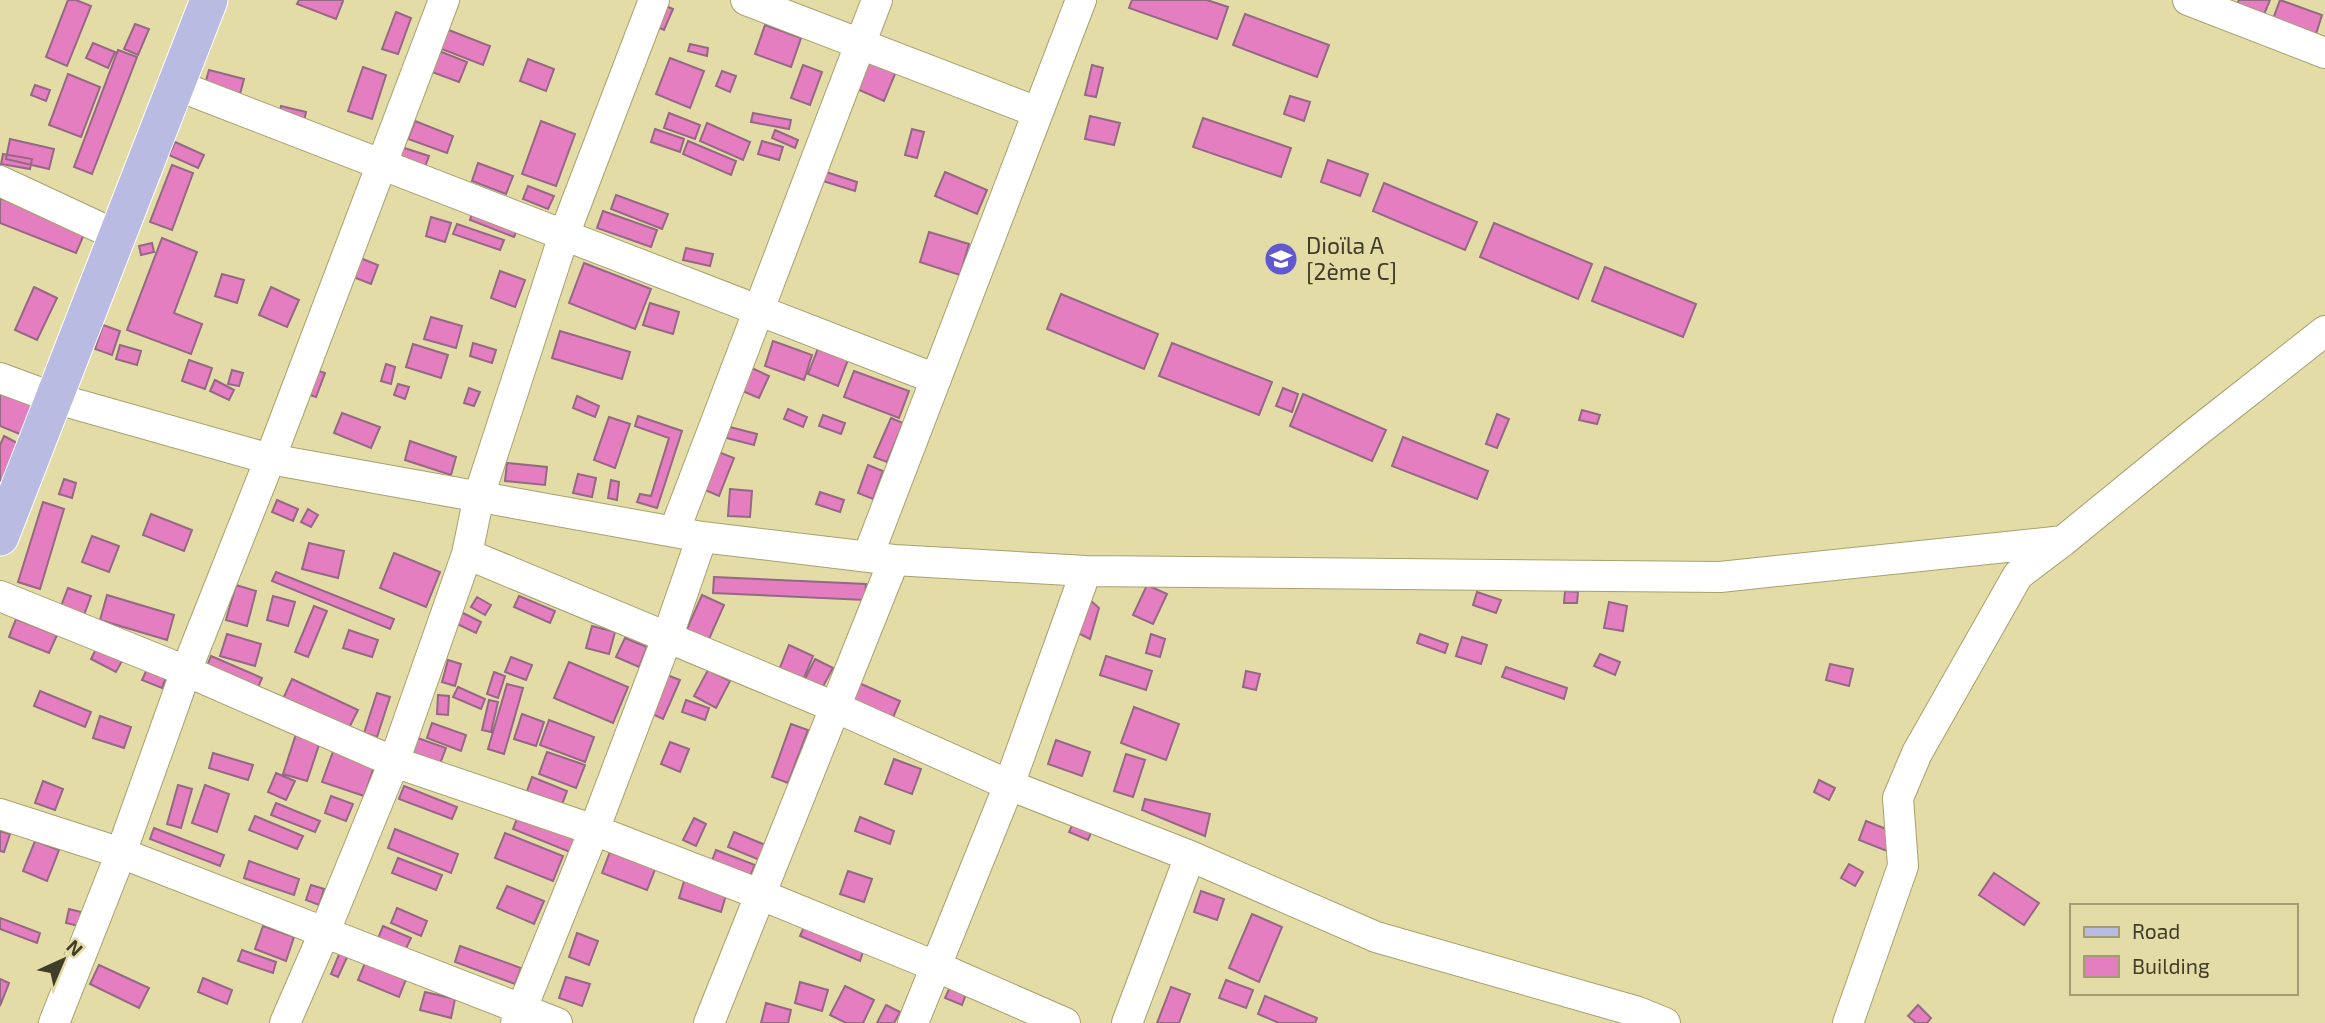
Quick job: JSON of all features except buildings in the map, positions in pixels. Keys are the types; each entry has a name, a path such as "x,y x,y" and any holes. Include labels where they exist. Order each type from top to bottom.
{"main road":[{"path":"0,537 209,0"}],"street":[{"path":"54,1023 444,0"},
{"path":"285,1023 394,762 467,554 479,496 564,235 654,0"},
{"path":"746,0 1037,112"},
{"path":"519,1016 667,638 688,535 759,310 877,0"},
{"path":"709,1023 837,708 936,379 1081,0"},
{"path":"2188,0 2325,53"},
{"path":"176,85 936,379"},
{"path":"0,181 116,235"},
{"path":"1848,1023 1903,866 1898,798 1917,752 2018,575 2325,331"},
{"path":"0,378 54,398 270,459 688,535 881,558 1086,571 1720,577 2063,541"},
{"path":"467,554 837,708 1009,785 1190,856 1376,937 1638,1012 1665,1023"},
{"path":"913,1023 1009,785 1086,571"},
{"path":"0,596 186,671 394,762 594,830 760,894 935,965 1065,1023"},
{"path":"0,814 121,853 325,932 519,1016 557,1023"},
{"path":"1127,1023 1190,856"}],"place":[{"name":"Dioïla A [2ème C]","path":"1281,259"}]}
